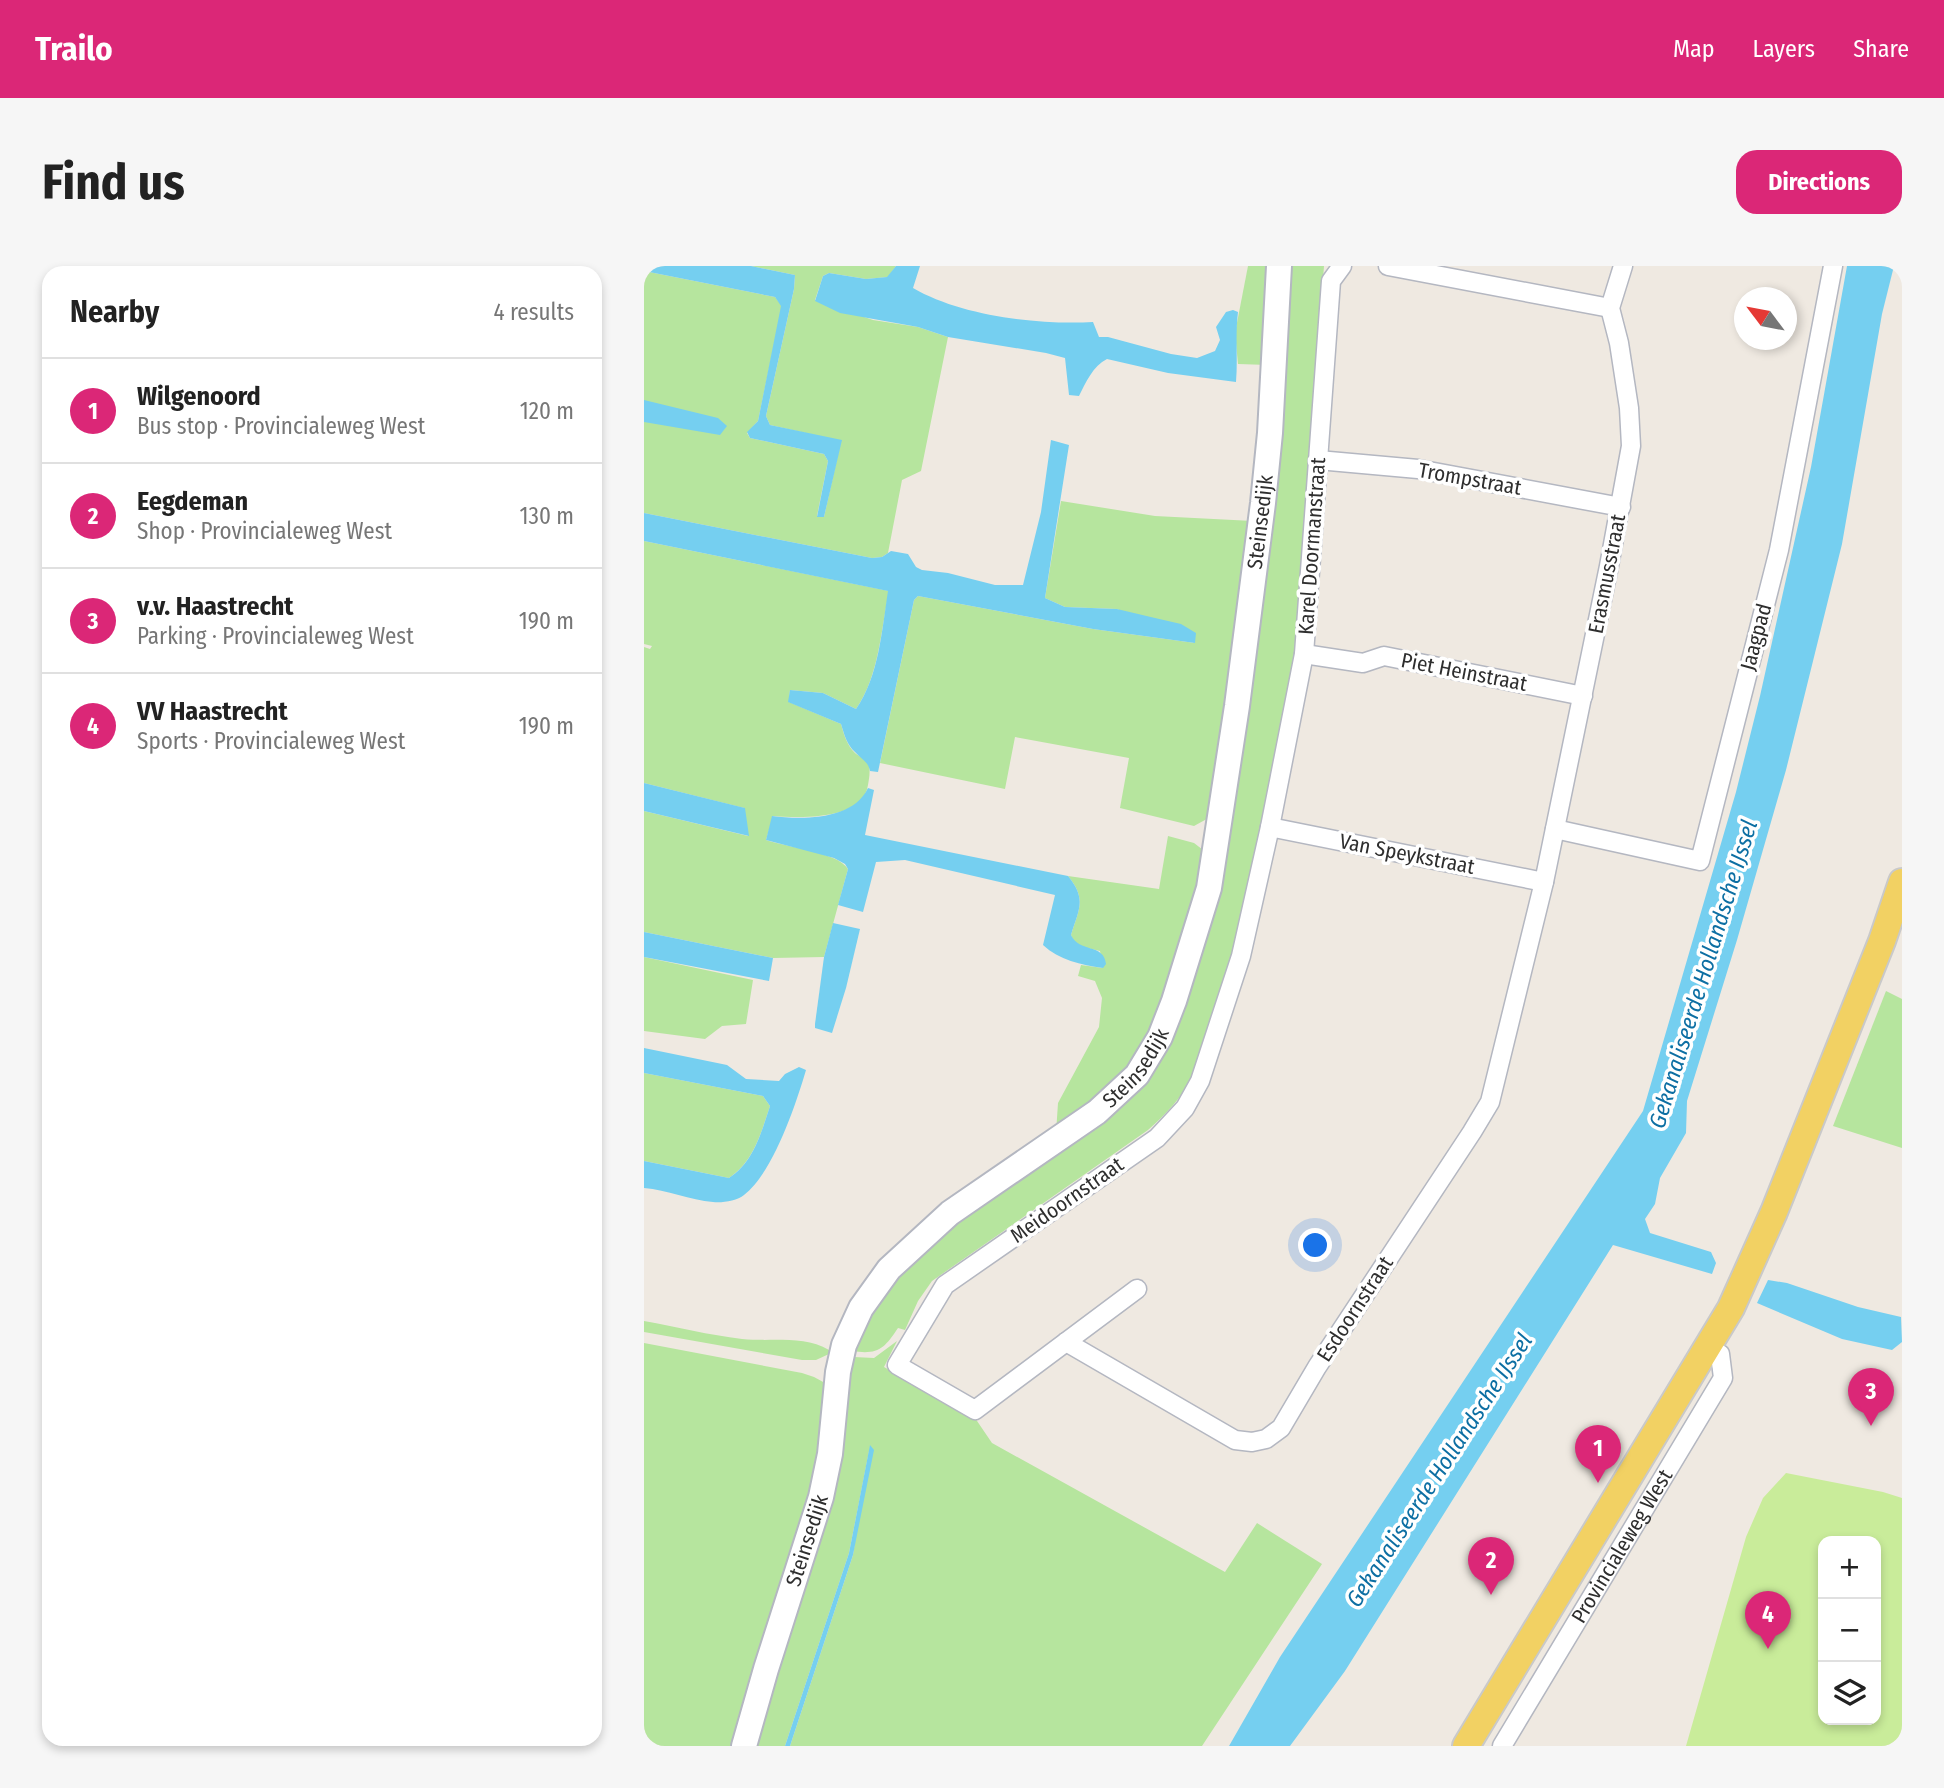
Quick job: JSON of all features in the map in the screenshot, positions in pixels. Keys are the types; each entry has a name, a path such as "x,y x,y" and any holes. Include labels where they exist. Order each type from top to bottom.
{"main road":[{"name":"Provincialeweg West","path":"1466,1746 1731,1308 1774,1212 1882,940 1902,882"},
{"name":"Provincialeweg West","path":"1882,940 1902,908"}],"street":[{"name":"Steinsedijk","path":"744,1746 821,1497 830,1454 838,1372 844,1345 861,1308 890,1269 950,1213 1118,1094 1150,1057 1174,1001 1209,888 1230,759 1268,461 1279,266"},
{"name":"Karel Doormanstraat","path":"1270,827 1304,654 1331,281 1342,266"},
{"path":"1388,266 1610,307 1623,266"},
{"name":"Jaagpad","path":"1555,829 1700,861 1779,551 1833,266"},
{"name":"Erasmusstraat","path":"1544,882 1621,507 1631,446 1632,428 1619,343 1610,307"},
{"name":"Trompstraat","path":"1318,460 1418,469 1621,507"},
{"name":"Piet Heinstraat","path":"1304,654 1363,663 1384,656 1583,696"},
{"name":"Van Speykstraat","path":"1270,827 1544,882"},
{"name":"Meidoornstraat","path":"1066,1342 975,1410 897,1364 945,1285 1157,1139 1185,1108 1200,1081 1241,956 1270,827"},
{"name":"Esdoornstraat","path":"1066,1342 1235,1440 1266,1440 1281,1428 1324,1356 1490,1102 1544,882"},
{"path":"1066,1342 1137,1289"},
{"name":"Provincialeweg West","path":"1502,1746 1723,1378 1720,1354 1709,1348"}],"green space":[{"path":"751,266 896,266 888,277 866,279 829,273 823,276 815,300 873,320 918,327 948,337 921,471 902,480 888,553 882,557 872,558 644,513 644,271 775,297 782,306 758,421 747,433 750,438 824,454 828,461 817,516 824,517 841,441 770,425 766,416 795,275"},
{"path":"1248,266 1273,266 1268,365 1238,364 1235,333"},
{"path":"1286,266 1324,266 1296,648 1235,959 1193,1077 1173,1105 1148,1130 932,1281 918,1301 905,1330 898,1328 880,1349 868,1352 852,1351 859,1328 917,1249 1101,1116 1196,949"},
{"path":"1061,501 1155,516 1253,521 1214,815 1194,826 1120,808 1129,758 1015,737 1005,789 880,763 914,600 918,596 1093,629 1195,643 1117,609 1065,607 1045,598"},
{"path":"644,541 889,591 870,682 856,709 823,693 790,690 789,702 841,724 850,747 868,763 870,774 864,797 855,805 828,815 773,816 766,840 823,854 834,858 848,869 824,957 773,958 644,932 644,811 748,836 744,808 644,783 644,647 650,649 652,646 644,644"},
{"path":"1168,836 1194,843 1207,853 1168,1000 1130,1070 1056,1133 1058,1103 1099,1027 1102,998 1095,981 1078,976 1081,965 1103,968 1100,951 1079,945 1071,935 1080,904 1078,891 1068,876 1159,889"},
{"path":"644,957 753,980 746,1024 722,1026 705,1039 644,1031"},
{"path":"1886,991 1902,999 1902,1148 1833,1126"},
{"path":"644,1073 763,1096 770,1106 751,1155 738,1171 729,1178 644,1161"},
{"path":"644,1321 742,1339 809,1342 829,1350 829,1354 816,1360 802,1360 644,1332"},
{"path":"897,1341 884,1367 975,1418 992,1443 1225,1572 1257,1523 1322,1564 1202,1746 790,1746 853,1555 870,1446 849,1553 785,1746 751,1746 850,1360 854,1357 874,1358"},
{"path":"644,1343 802,1373 825,1383 823,1455 738,1746 644,1746"},
{"path":"1786,1473 1902,1498 1902,1746 1686,1746 1746,1537 1763,1498"}],"water":[{"path":"644,266 751,266 795,275 766,416 770,425 842,440 824,517 817,517 828,461 824,454 750,438 747,432 758,421 781,306 775,297 644,271"},
{"path":"896,266 920,266 913,288 954,306 1025,320 1093,322 1099,337 1197,358 1215,351 1220,340 1216,327 1226,312 1233,310 1238,312 1236,382 1168,373 1107,359 1094,370 1079,396 1069,395 1065,358 948,337 918,327 840,313 815,301 823,276 829,273 866,279 887,277"},
{"name":"Gekanaliseerde Hollandsche IJssel","path":"1847,266 1894,266 1882,314 1842,544 1786,770 1687,1101 1686,1133 1660,1178 1655,1204 1645,1219 1650,1233 1711,1252 1716,1263 1712,1274 1613,1245 1345,1671 1290,1746 1229,1746 1280,1657 1643,1111 1736,792 1760,696 1811,467"},
{"path":"644,400 718,418 727,426 720,435 644,422"},
{"path":"1051,440 1069,445 1045,598 1065,607 1117,609 1181,624 1196,633 1195,643 1093,629 918,596 914,600 878,772 870,771 866,762 852,749 841,724 788,702 790,690 823,693 856,709 875,667 888,591 644,541 644,513 872,558 882,557 891,551 908,554 916,567 922,570 948,573 995,585 1023,585 1041,512"},
{"path":"644,783 745,808 749,836 644,811"},
{"path":"868,788 874,790 865,835 1068,876 1078,891 1080,904 1071,935 1080,944 1101,953 1106,964 1103,968 1071,961 1043,945 1055,895 905,860 876,862 863,912 838,905 848,869 845,864 834,858 766,840 772,816 826,816 851,806 861,799"},
{"path":"833,923 860,929 832,1033 815,1028 815,1024 824,957"},
{"path":"644,932 773,958 769,981 644,957"},
{"path":"644,1048 727,1065 746,1079 779,1081 785,1074 799,1067 806,1070 790,1119 774,1155 755,1185 741,1197 713,1202 644,1188 644,1161 729,1178 751,1155 770,1106 763,1096 644,1073"},
{"path":"1768,1280 1787,1283 1858,1307 1901,1317 1902,1342 1892,1350 1842,1339 1757,1303"},
{"path":"870,1445 874,1450 853,1555 790,1746 785,1746 849,1553"}],"place":[{"name":"v.v. Haastrecht","path":"1871,1426"},
{"name":"Wilgenoord","path":"1598,1483"},
{"name":"Eegdeman","path":"1491,1595"},
{"name":"VV Haastrecht","path":"1768,1649"}]}
